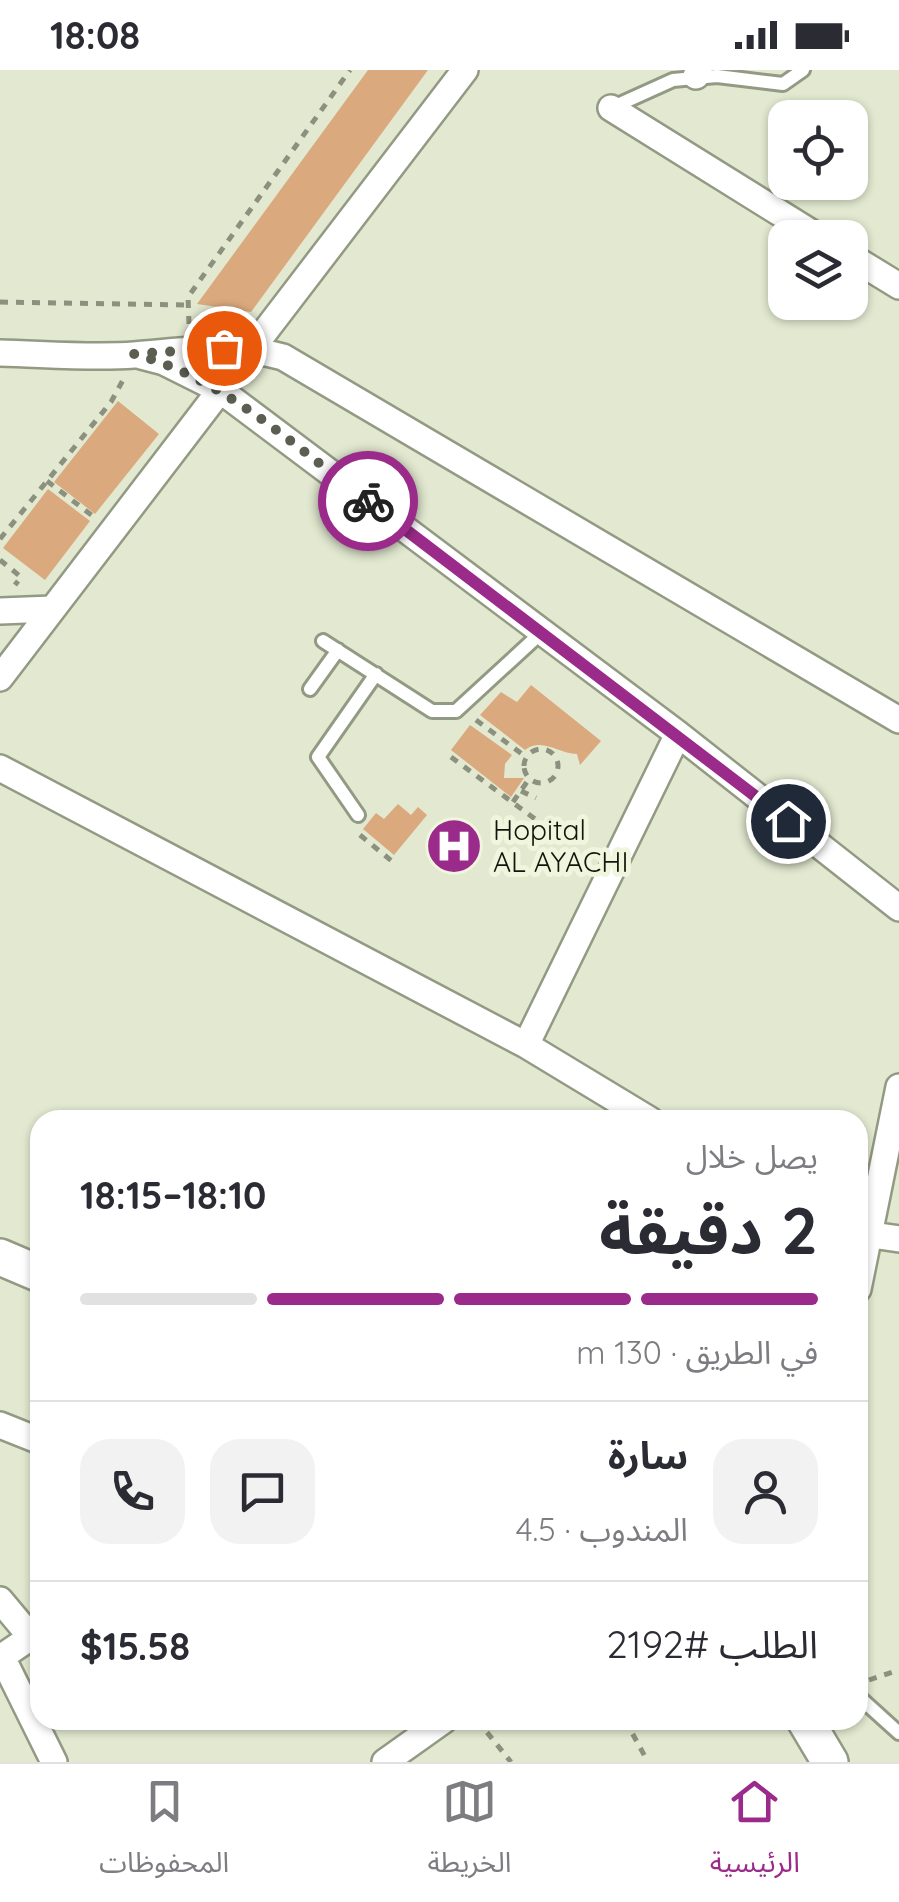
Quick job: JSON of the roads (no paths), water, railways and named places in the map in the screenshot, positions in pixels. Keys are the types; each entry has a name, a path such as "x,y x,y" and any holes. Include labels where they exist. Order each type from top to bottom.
{"street":[{"path":"0,678 465,70"},
{"path":"611,108 791,220"},
{"path":"868,267 899,286"},
{"path":"0,353 134,354 252,348 309,370 899,720"},
{"path":"134,354 164,362 220,390 678,734 899,908"},
{"path":"5,601 52,609"},
{"path":"526,1045 678,734"},
{"path":"0,768 526,1045 633,1110"},
{"path":"868,1214 899,1087"},
{"path":"868,1236 899,1239"},
{"path":"0,1257 30,1270"},
{"path":"0,1425 30,1437"},
{"path":"0,1600 30,1629"},
{"path":"30,1638 1,1658 30,1715"},
{"path":"38,1730 54,1762"},
{"path":"385,1762 430,1730"},
{"path":"813,1730 830,1762"}],"lane":[{"path":"611,108 651,86 697,73 775,84 792,81 803,70"},
{"path":"323,641 437,713 451,713 542,632"},
{"path":"310,689 338,650"},
{"path":"361,818 318,757 376,674"},
{"path":"868,1705 899,1733"}],"place":[{"name":"Hopital AL AYACHI","path":"454,846"}]}
